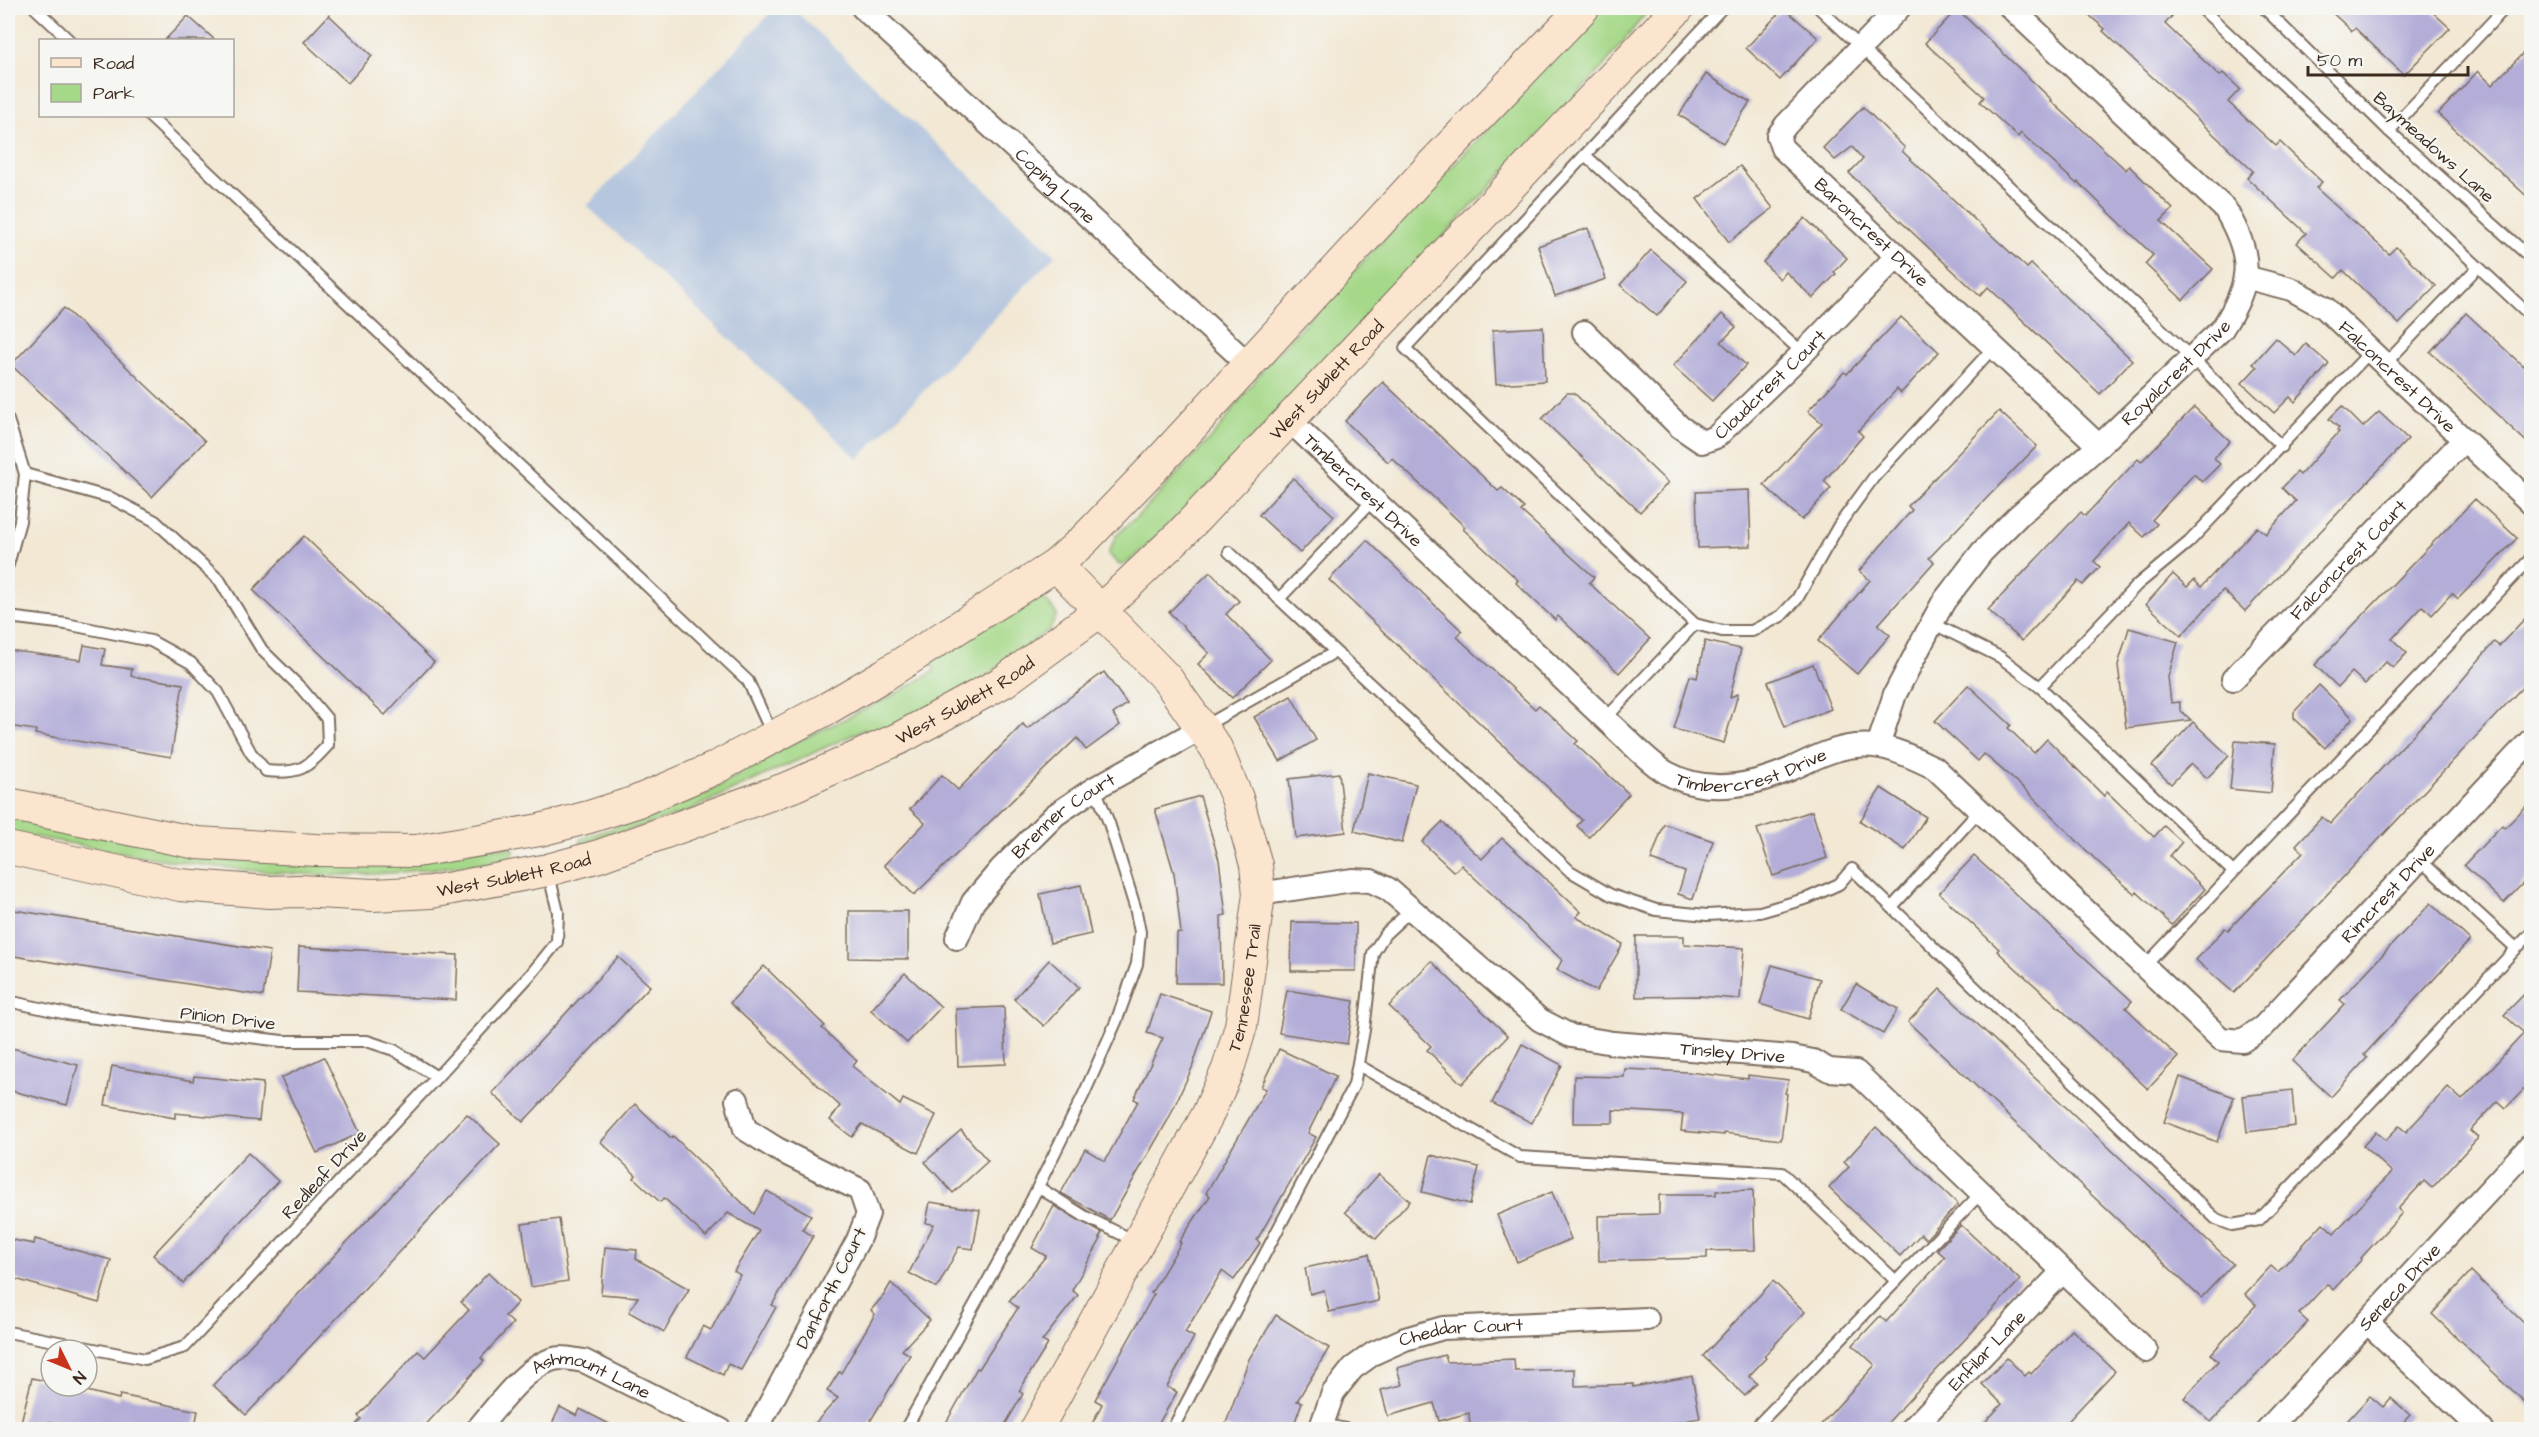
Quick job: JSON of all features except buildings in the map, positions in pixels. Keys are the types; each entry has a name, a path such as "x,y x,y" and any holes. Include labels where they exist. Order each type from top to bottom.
{"main road":[{"name":"West Sublett Road","path":"8,804 197,843 316,850 416,851 540,830 636,801 713,769 884,675 1056,565 1117,506 1430,167 1583,8"},
{"name":"West Sublett Road","path":"8,848 180,885 269,892 299,891 373,895 431,892 548,870 599,856 793,786 900,738 1003,682 1101,610 1182,533 1678,8"},
{"name":"Tennessee Trail","path":"1036,1430 1207,1116 1228,1070 1241,1026 1259,894 1256,865 1237,798 1216,748 1167,680 1056,565"},
{"path":"540,830 548,870"}],"street":[{"name":"Coping Lane","path":"863,8 1248,364"},
{"name":"Baroncrest Drive","path":"1899,8 1778,136 1782,148 2099,446"},
{"name":"Royalcrest Drive","path":"1878,746 1895,694 1932,623 1944,601 1982,552 2018,516 2099,446 2222,328 2236,307 2245,277 2246,253 2238,231 2225,209 2011,8"},
{"name":"Cloudcrest Court","path":"1584,332 1680,428 1702,442 1716,437 1803,354 1896,257"},
{"name":"Falconcrest Drive","path":"2245,277 2290,289 2325,308 2532,504"},
{"name":"Timbercrest Drive","path":"1289,420 1638,750 1666,773 1692,784 1739,786 1774,777 1828,752 1855,746 1878,746 1905,753 1935,768 2210,1030 2222,1039 2242,1041"},
{"name":"Falconcrest Court","path":"2234,679 2463,441"},
{"name":"Brenner Court","path":"957,938 973,902 1001,869 1055,815 1095,788 1202,728"},
{"name":"Rimcrest Drive","path":"2242,1041 2263,1027 2532,740"},
{"name":"Tinsley Drive","path":"1259,894 1353,880 1371,881 1388,889 1540,1020 1571,1036 1613,1043 1792,1057 1813,1061 1829,1070 1856,1072 2146,1351"},
{"name":"Danforth Court","path":"737,1100 745,1129 777,1149 860,1190 868,1214 858,1240 756,1430"},
{"name":"Seneca Drive","path":"2266,1430 2532,1144"},
{"name":"Enfilar Lane","path":"1911,1430 2062,1272"},
{"name":"Cheddar Court","path":"1321,1427 1333,1393 1353,1368 1374,1353 1405,1340 1443,1328 1647,1319"},
{"path":"2367,1322 2482,1430"},
{"name":"Ashmount Lane","path":"477,1430 510,1391 539,1365 560,1358 584,1361 721,1430"}],"lane":[{"path":"34,8 68,39"},
{"path":"1722,8 1405,348 1695,624 1722,631 1752,631 1781,616 1797,599 1839,525 1874,477 1994,347"},
{"path":"1819,8 2192,358 2282,447"},
{"path":"2201,8 2532,317"},
{"name":"Baymeadows Lane","path":"2264,8 2389,131 2532,259"},
{"path":"2389,131 2505,8"},
{"path":"150,117 748,681 774,737"},
{"path":"1585,155 1803,354"},
{"path":"2040,687 2137,585 2190,542 2282,447 2478,267"},
{"path":"8,420 26,474 20,521 8,565"},
{"path":"8,617 66,624 151,641 191,663 218,692 251,753 266,771 290,773 311,764 328,745 327,719 302,689 262,650 220,581 155,521 111,498 26,474"},
{"path":"1279,599 1373,500"},
{"path":"1229,552 1570,871 1611,895 1656,910 1707,915 1761,912 1808,898 1839,884 1852,869 2216,1219 2232,1225 2259,1220 2532,932"},
{"path":"2144,968 2532,557"},
{"path":"1932,623 2000,657 2040,687 2233,872"},
{"path":"1606,718 1695,624"},
{"path":"1202,728 1335,652"},
{"path":"905,1430 1038,1187 1112,1032 1137,964 1140,932 1135,907 1109,823 1095,788"},
{"path":"1892,907 1980,810"},
{"path":"2419,858 2516,948"},
{"name":"Redleaf Drive","path":"8,1332 145,1359 185,1347 437,1077 532,973 557,942 558,912 548,870"},
{"path":"1172,1430 1354,1085 1373,953 1385,934 1411,910"},
{"name":"Pinion Drive","path":"8,1001 72,1015 282,1041 367,1041 394,1050 437,1077"},
{"path":"1358,1065 1520,1157 1782,1173 1896,1281"},
{"path":"1038,1187 1084,1216 1138,1242"},
{"path":"1753,1430 1981,1193"},
{"path":"1321,1427 1351,1430"}],"shaded area":[{"path":"775,8 792,8 1055,255 858,459 587,206"}],"green space":[{"path":"1601,8 1650,8 1602,68 1191,504 1131,560 1120,565 1108,554 1116,536 1145,509 1218,430 1266,365"},
{"path":"1043,597 1057,614 1050,629 983,678 872,738 865,729 681,814 581,844 580,839 661,812 708,793 784,748 888,698 935,671 931,661 1031,598"},
{"path":"8,814 151,839 513,848 514,852 512,857 496,862 377,874 295,874 254,871 171,861 8,832"}]}
